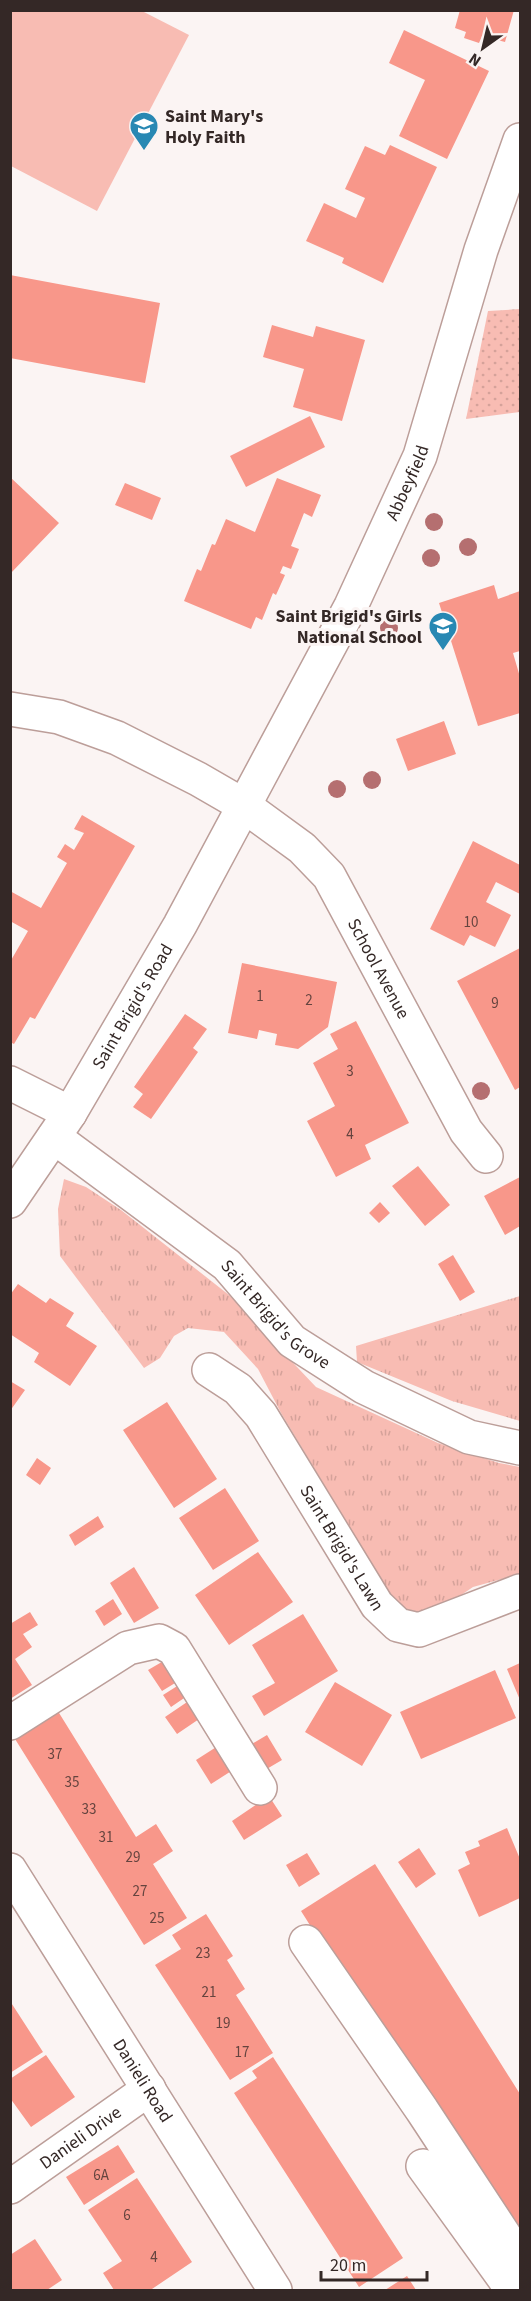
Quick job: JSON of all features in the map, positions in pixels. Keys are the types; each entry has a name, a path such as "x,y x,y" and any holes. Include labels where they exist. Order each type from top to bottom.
{"street":[{"name":"Abbeyfield","path":"243,805 351,606 420,456 481,250 520,140"},
{"name":"School Avenue","path":"10,709 59,717 117,738 198,779 243,805 302,848 329,876 466,1131 486,1156"},
{"name":"Saint Brigid's Road","path":"10,1201 62,1125 180,925 243,805"},
{"name":"Saint Brigid's Grove","path":"10,1083 227,1265 292,1341 364,1387 469,1437 520,1448"},
{"name":"Saint Brigid's Lawn","path":"209,1370 238,1389 261,1415 377,1605 398,1625 419,1630 520,1591"},
{"path":"10,1723 128,1648 159,1641 174,1649 260,1788"},
{"name":"Danieli Road","path":"10,1870 275,2290"},
{"path":"306,1942 422,2110 516,2253 508,2286"},
{"name":"Danieli Drive","path":"10,2187 149,2089"},
{"path":"423,2166 508,2286"}],"green space":[{"path":"10,11 142,11 189,35 97,211 11,166"},
{"path":"520,309 520,412 466,419 488,311"},
{"path":"64,1179 86,1187 121,1210 229,1295 316,1387 438,1443 499,1463 520,1467 520,1574 473,1587 448,1604 419,1616 398,1608 281,1413 258,1369 224,1332 188,1328 174,1336 160,1358 144,1368 60,1256 58,1209"},
{"path":"520,1296 520,1421 452,1401 357,1362 356,1346"}],"building":[{"path":"460,10 514,10 505,42 482,36 479,43 464,38 466,32 455,28"},
{"path":"404,30 489,71 447,159 399,136 425,80 389,63"},
{"path":"390,145 437,167 383,283 342,263 344,258 306,241 324,203 356,218 365,198 345,189 365,146 385,155"},
{"path":"10,275 160,303 145,383 10,358"},
{"path":"272,325 313,337 316,326 365,340 342,421 293,407 304,369 263,357"},
{"path":"310,416 325,447 246,487 230,456"},
{"path":"10,477 59,523 10,574"},
{"path":"277,478 321,495 312,517 304,513 291,546 299,549 291,569 283,566 280,573 285,575 276,595 273,593 262,620 256,617 251,629 184,601 197,569 201,571 226,519 255,532"},
{"path":"125,483 161,498 152,520 115,505"},
{"path":"494,585 498,599 520,591 520,651 513,653 520,677 520,713 478,726 439,603"},
{"path":"444,721 456,754 408,771 396,739"},
{"path":"82,815 135,846 35,1019 30,1017 14,1044 10,1042 10,962 28,931 10,921 10,891 41,908 67,863 57,857 65,844 74,850 84,833 74,829"},
{"path":"473,841 520,865 520,894 496,882 486,902 511,915 495,947 470,935 464,946 430,929"},
{"path":"520,948 520,1087 515,1090 457,981"},
{"path":"242,963 337,982 328,1027 298,1049 275,1045 277,1034 259,1030 257,1039 228,1033"},
{"path":"185,1014 207,1029 193,1048 198,1052 151,1119 133,1107 143,1094 134,1087"},
{"path":"356,1021 409,1123 365,1145 371,1159 336,1177 307,1121 335,1106 313,1063 338,1049 330,1034"},
{"path":"418,1166 450,1205 425,1226 392,1186"},
{"path":"520,1177 520,1226 505,1235 484,1196"},
{"path":"380,1202 390,1213 379,1223 369,1213"},
{"path":"453,1255 475,1292 460,1301 438,1264"},
{"path":"18,1284 46,1303 50,1298 74,1313 66,1326 97,1346 70,1386 34,1362 39,1353 10,1334 10,1295"},
{"path":"10,1381 25,1390 10,1411"},
{"path":"167,1402 217,1479 174,1508 123,1430"},
{"path":"37,1458 51,1468 40,1485 26,1475"},
{"path":"225,1488 259,1541 213,1570 179,1518"},
{"path":"98,1516 104,1527 75,1546 69,1535"},
{"path":"258,1552 293,1602 229,1645 195,1595"},
{"path":"134,1567 159,1608 134,1623 110,1583"},
{"path":"113,1599 122,1614 104,1626 95,1611"},
{"path":"30,1612 38,1625 23,1634 32,1647 15,1659 32,1685 10,1699 10,1624"},
{"path":"303,1614 338,1671 264,1716 252,1696 275,1683 252,1645"},
{"path":"167,1659 180,1680 162,1691 148,1670"},
{"path":"520,1663 520,1700 507,1669"},
{"path":"495,1670 516,1718 421,1759 400,1712"},
{"path":"335,1682 392,1715 362,1766 305,1732"},
{"path":"182,1683 190,1694 171,1707 163,1695"},
{"path":"193,1698 205,1715 177,1734 165,1717"},
{"path":"51,1700 136,1837 156,1824 173,1851 153,1864 187,1918 144,1945 10,1731"},
{"path":"267,1735 282,1760 265,1770 250,1745"},
{"path":"221,1744 236,1768 211,1784 196,1760"},
{"path":"269,1796 282,1816 244,1840 232,1821"},
{"path":"507,1828 520,1859 520,1898 479,1917 458,1870 470,1864 465,1852 480,1846 478,1841"},
{"path":"419,1848 436,1874 416,1888 398,1862"},
{"path":"307,1853 320,1874 299,1887 286,1865"},
{"path":"375,1864 520,2094 520,2256 301,1911"},
{"path":"206,1914 233,1956 227,1960 245,1989 236,1995 273,2053 230,2080 155,1965 181,1949 172,1935"},
{"path":"10,2001 43,2052 10,2073"},
{"path":"46,2055 75,2097 31,2127 10,2098 10,2079"},
{"path":"273,2057 403,2258 359,2287 234,2093 257,2078 252,2071"},
{"path":"118,2145 135,2172 84,2205 66,2177"},
{"path":"137,2178 192,2262 153,2290 114,2290 103,2273 122,2261 88,2210"},
{"path":"35,2239 62,2280 47,2290 10,2290 10,2255"},
{"path":"407,2276 416,2290 385,2290"}],"place":[{"name":"Saint Mary's Holy Faith","path":"144,152"},
{"name":"Saint Brigid's Girls National School","path":"443,652"}]}
